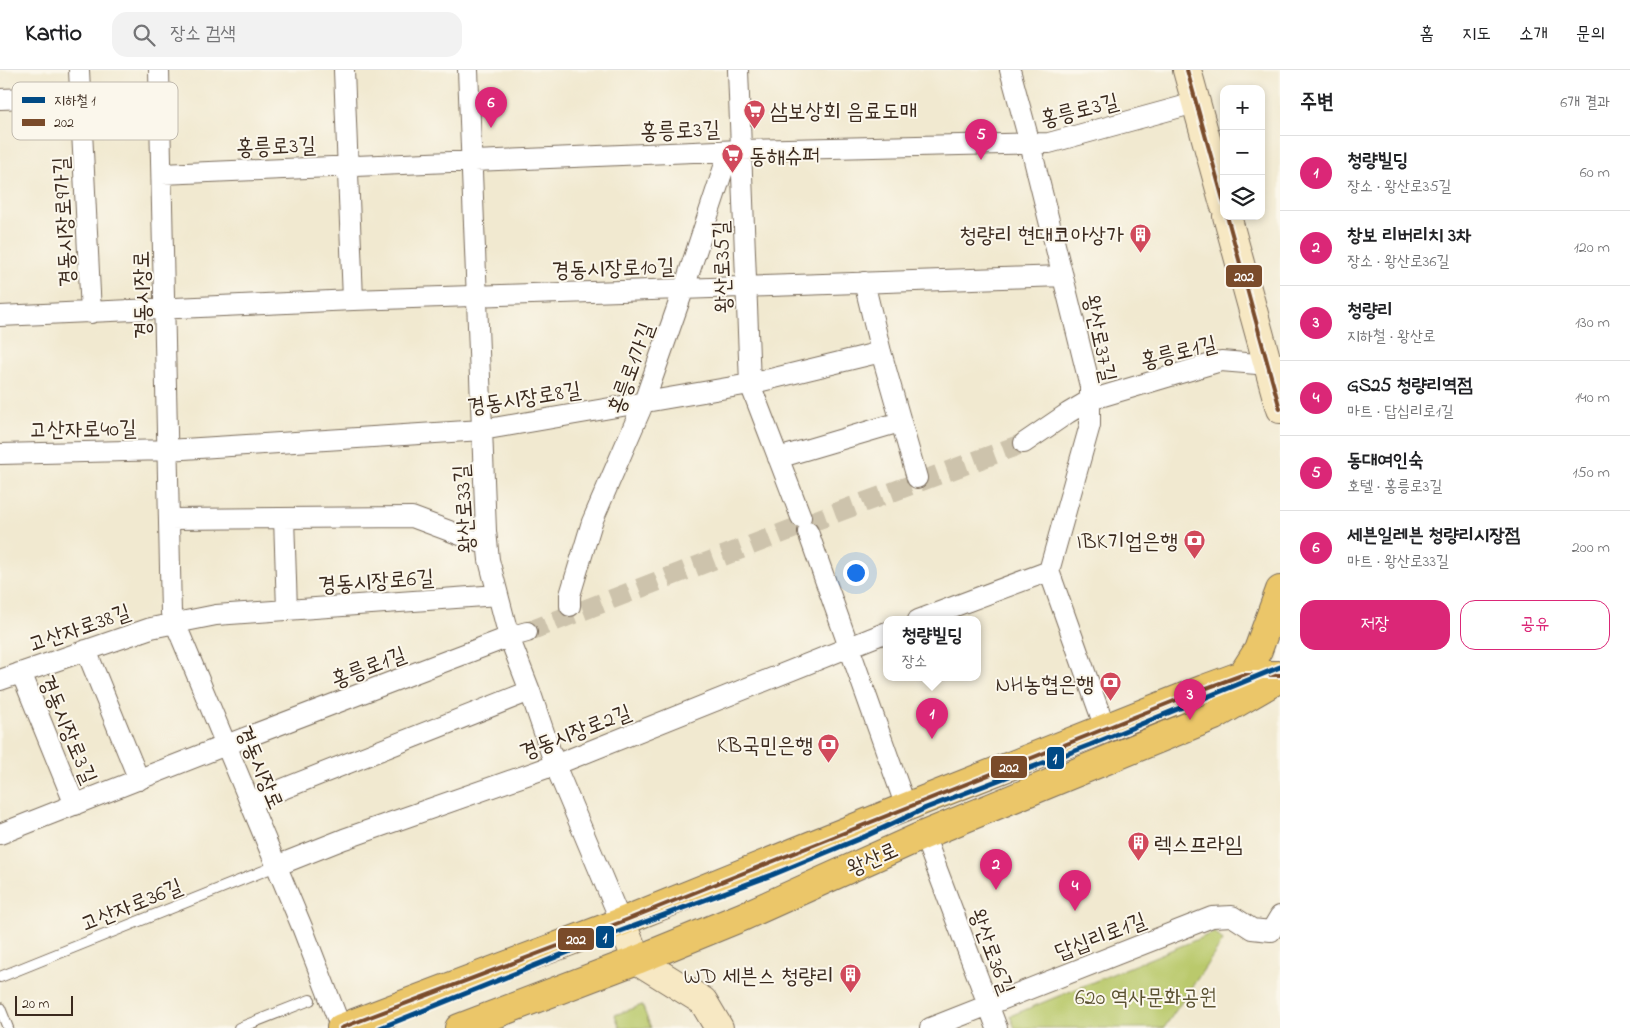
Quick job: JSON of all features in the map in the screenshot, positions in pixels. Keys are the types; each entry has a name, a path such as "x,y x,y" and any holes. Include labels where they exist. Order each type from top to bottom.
{"main road":[{"path":"1187,70 1220,190"},
{"path":"1228,220 1275,364 1280,409"},
{"path":"1242,675 1258,650 1280,590"},
{"name":"왕산로","path":"341,1028 621,922 906,806 1242,675 1280,676"},
{"name":"왕산로","path":"459,1028 637,960 742,917 924,835 1214,716 1280,676"},
{"path":"621,922 637,960 703,1002 719,1028"}],"street":[{"path":"344,70 353,300"},
{"name":"왕산로33길","path":"468,70 489,560 498,595 518,634 530,691 555,765 621,922"},
{"name":"왕산로35길","path":"738,70 750,384 804,525 906,806"},
{"name":"왕산로37길","path":"1010,70 1090,386 1090,425 1049,571"},
{"name":"홍릉로3길","path":"162,174 741,150 1049,143 1196,103"},
{"name":"경동시장로9가길","path":"83,140 91,312"},
{"name":"경동시장로","path":"161,140 171,612 341,1028"},
{"name":"홍릉로1가길","path":"570,606 570,595 592,522 644,402 726,161 741,150"},
{"name":"경동시장로10길","path":"0,316 353,300 1063,276"},
{"path":"864,282 881,352 916,478"},
{"name":"경동시장로8길","path":"168,450 482,430 750,384 881,352"},
{"name":"홍릉로1길","path":"1024,443 1090,400 1222,361 1275,364"},
{"path":"778,458 900,422"},
{"name":"고산자로40길","path":"0,454 168,450"},
{"path":"169,519 412,517 487,545"},
{"name":"경동시장로6길","path":"284,518 287,610"},
{"path":"929,616 1049,571 1104,728"},
{"name":"경동시장로6길","path":"175,623 216,615 498,595"},
{"name":"고산자로38길","path":"0,680 151,628 175,623"},
{"name":"홍릉로1길","path":"226,745 518,634"},
{"name":"경동시장로2길","path":"276,866 344,839 555,765 883,634"},
{"name":"경동시장로3길","path":"86,650 139,780"},
{"name":"경동시장로3길","path":"19,672 26,682 75,805"},
{"path":"250,802 530,691"},
{"name":"경동시장로3길","path":"0,834 226,745"},
{"name":"왕산로36길","path":"924,835 997,1028"},
{"name":"답십리로1길","path":"930,1028 1212,917 1232,916 1252,929 1270,931 1280,916"}],"lane":[{"name":"고산자로36길","path":"0,977 276,866"},
{"path":"383,1028 436,992"},
{"path":"239,1028 310,1000"},
{"path":"0,1008 8,1028"}],"green space":[{"name":"620 역사문화공원","path":"1215,932 1223,941 1164,1028 1015,1028 1010,1016"},
{"path":"642,1005 651,1028 620,1028 615,1015"}],"tunnel":[{"path":"527,632 803,525 1024,443"}],"metro line":[{"name":"1","path":"380,1028 618,932 772,875 866,836 926,808 1090,745 1280,667"}],"transit line":[{"name":"202","path":"1187,70 1220,189"},
{"name":"202","path":"1228,220 1280,409"},
{"name":"202","path":"341,1028 621,922 1204,689 1242,675 1280,675"}],"place":[{"name":"세븐일레븐 청량리시장점","path":"491,128"},
{"name":"삼보상회 음료도매","path":"754,129"},
{"name":"동대여인숙","path":"981,160"},
{"name":"동해슈퍼","path":"733,174"},
{"name":"청량리 현대코아상가","path":"1140,253"},
{"name":"IBK기업은행","path":"1194,559"},
{"name":"NH농협은행","path":"1110,702"},
{"name":"청량리","path":"1190,720"},
{"name":"청량빌딩","path":"932,739"},
{"name":"KB국민은행","path":"829,763"},
{"name":"렉스프라임","path":"1138,862"},
{"name":"창보 리버리치 3차","path":"996,890"},
{"name":"GS25 청량리역점","path":"1075,911"},
{"name":"WD 세븐스 청량리","path":"850,994"}]}
